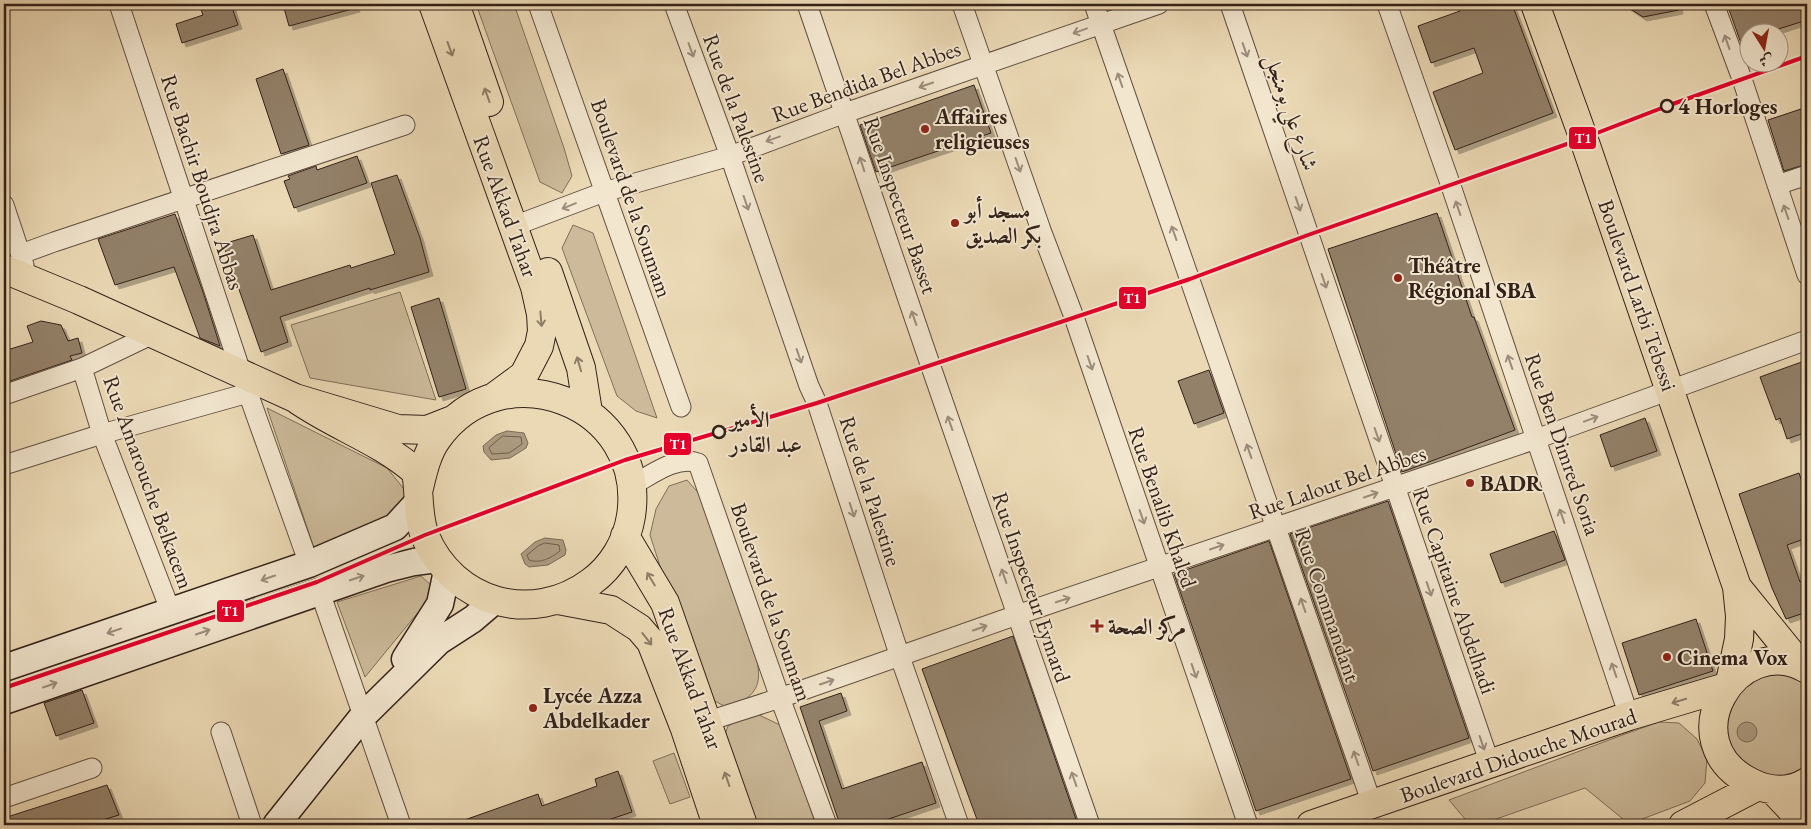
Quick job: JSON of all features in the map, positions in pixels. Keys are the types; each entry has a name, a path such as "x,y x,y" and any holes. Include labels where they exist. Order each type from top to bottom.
{"main road":[{"name":"Rue Akkad Tahar","path":"433,4 581,368 588,412"},
{"name":"Rue Akkad Tahar","path":"455,4 522,223 542,314 542,331 539,346 524,375 494,397"},
{"name":"Boulevard Larbi Tebessi","path":"1535,4 1581,130 1737,587"},
{"path":"18,267 153,334 245,384 398,429 427,430 455,419"},
{"path":"4,668 309,564 395,527 419,495 425,462 437,439 455,419 473,406 494,397 518,393 543,394 566,400 588,412 607,430 622,452 630,475 632,506 626,536 614,558 599,576 580,590 558,600 526,606 494,601 468,589 442,565 425,535 419,495 416,472 402,459 367,438 309,408 295,398"},
{"name":"Rue Akkad Tahar","path":"626,536 666,603 696,725 717,825"},
{"path":"4,701 386,569 414,562 442,565"},
{"path":"276,825 371,708 440,604 442,565"},
{"path":"1737,587 1804,667"},
{"path":"1737,587 1740,639 1728,685 1720,698 1713,722 1717,747 1730,769 1742,778 1765,788 1791,809 1801,825"},
{"name":"Rue Akkad Tahar","path":"558,600 612,610 638,628 651,642 696,725 743,825"},
{"path":"371,708 439,641 473,619 494,601"},
{"name":"Boulevard Didouche Mourad","path":"1311,825 1629,716 1728,685 1740,674 1763,663 1783,662 1804,667"},
{"path":"1692,824 1765,788 1793,788 1807,782"}],"street":[{"name":"Rue Bachir Boudjra Abbas","path":"119,4 245,384 309,564"},
{"name":"Boulevard de la Soumam","path":"538,4 681,407"},
{"name":"Rue de la Palestine","path":"674,4 730,156 809,386 817,403 900,657 959,825"},
{"name":"Rue Inspecteur Basset","path":"807,4 930,364"},
{"name":"Rue Benalib Khaled","path":"962,4 1041,230 1074,317 1158,568 1248,825"},
{"name":"Rue Commandant","path":"1094,4 1372,804"},
{"name":"Rue Bendida Bel Abbes","path":"522,223 604,192 730,156 845,113 1159,4"},
{"name":"شارع علي بومنجل","path":"1230,4 1308,235"},
{"name":"Rue Ben Dimred Soria","path":"1387,4 1451,186 1629,716"},
{"path":"1714,4 1742,79 1807,275"},
{"path":"4,205 18,267 183,199 405,125"},
{"path":"1777,185 1807,174"},
{"name":"Rue Capitaine Abdelhadi","path":"1308,235 1490,764"},
{"path":"4,395 82,368 153,334"},
{"name":"Rue Lalout Bel Abbes","path":"696,725 780,698 1017,615 1536,439 1807,340"},
{"name":"Rue Inspecteur Eymard","path":"930,364 1090,825"},
{"name":"Rue Amarouche Belkacem","path":"82,368 102,434 171,612"},
{"path":"4,466 245,384"},
{"name":"Boulevard de la Soumam","path":"631,486 664,468 691,460 698,463 780,698 827,825"},
{"path":"320,592 371,708 401,825"},
{"path":"221,732 252,825"},
{"path":"4,798 92,768"}],"shaded area":[{"path":"476,4 514,4 572,176 562,193 540,182"},
{"path":"573,225 593,233 657,418 636,411 617,396 562,248"},
{"path":"400,292 436,400 310,378 291,325"},
{"path":"267,408 387,468 408,494 409,509 317,557"},
{"path":"687,480 703,498 758,665 758,683 752,693 742,701 724,706 704,695 650,535 656,509 669,486"},
{"path":"421,576 432,586 429,599 365,677 337,602"},
{"path":"1773,673 1795,677 1807,687 1807,769 1771,781 1737,759 1728,740 1727,719 1730,702 1754,677"},
{"path":"753,712 782,726 816,825 751,825 721,746 728,726"},
{"path":"1659,722 1679,723 1697,739 1707,759 1705,783 1690,801 1629,824 1585,788 1479,825 1470,825 1449,800 1625,734"},
{"path":"674,753 690,797 670,804 653,761"}],"water":[{"path":"507,431 524,433 528,443 526,448 510,458 491,460 484,452 483,446 496,435"},
{"path":"545,538 563,540 566,550 565,555 548,565 529,567 525,564 521,554 535,542"},
{"path":"1747,722 1754,725 1757,732 1754,739 1747,742 1740,739 1737,732 1740,725"}],"building":[{"path":"199,4 231,4 238,25 182,43 176,24 203,15"},
{"path":"292,4 355,4 356,8 289,26 284,8 293,6"},
{"path":"1457,4 1512,4 1553,113 1455,150 1433,92 1483,73 1474,48 1431,63 1418,26 1460,11"},
{"path":"1623,4 1678,4 1679,10 1643,17"},
{"path":"1727,4 1807,4 1807,20 1788,26 1788,22 1738,22 1738,35"},
{"path":"283,69 309,145 281,154 256,79"},
{"name":"Affaires religieuses","path":"974,85 991,133 876,172 860,125"},
{"path":"1807,107 1807,164 1784,171 1768,120"},
{"path":"357,156 367,183 294,208 284,181 290,179 288,176 316,166 317,170"},
{"path":"397,175 420,238 429,272 370,290 370,288 280,317 288,342 261,352 223,244 253,235 271,290 350,265 351,268 395,254 371,183"},
{"path":"1437,213 1472,317 1474,317 1515,430 1402,472 1328,249"},
{"path":"175,214 220,346 200,338 174,267 115,285 98,239"},
{"path":"439,298 466,389 439,397 411,307"},
{"path":"41,321 61,325 68,341 78,338 82,353 70,356 72,360 4,383 4,351 33,342 27,326"},
{"path":"1807,360 1807,432 1787,439 1780,418 1776,420 1760,377"},
{"path":"1209,370 1224,413 1194,424 1178,381"},
{"path":"1645,418 1657,451 1611,467 1600,435"},
{"path":"1799,473 1807,496 1807,538 1787,545 1800,582 1807,579 1807,612 1786,619 1772,588 1739,494"},
{"path":"1388,501 1469,738 1373,771 1290,534"},
{"path":"1554,531 1565,560 1501,583 1490,554"},
{"path":"1269,541 1351,779 1256,811 1174,574"},
{"name":"Cinema Vox","path":"1696,619 1713,671 1639,695 1622,643"},
{"path":"1013,636 1078,825 979,825 922,669"},
{"path":"82,690 94,723 56,736 44,703"},
{"path":"841,693 847,711 819,721 842,789 922,762 936,803 871,825 840,825 800,707"},
{"path":"618,771 632,812 593,825 457,825 456,823 538,794 542,806 597,786 595,779"},
{"path":"107,785 119,815 86,825 4,825 4,818"}],"transit line":[{"name":"T1","path":"4,688 317,582 425,535 625,460 817,403 1190,279 1807,56"}],"place":[{"name":"4 Horloges","path":"1667,106"},
{"name":"Affaires religieuses","path":"925,129"},
{"name":"مسجد أبو بكر الصديق","path":"955,223"},
{"name":"Théâtre Régional SBA","path":"1398,278"},
{"name":"الأمير عبد القادر","path":"719,432"},
{"name":"BADR","path":"1470,483"},
{"name":"مركز الصحة","path":"1097,626"},
{"name":"Cinema Vox","path":"1667,657"},
{"name":"Lycée Azza Abdelkader","path":"533,708"}]}
